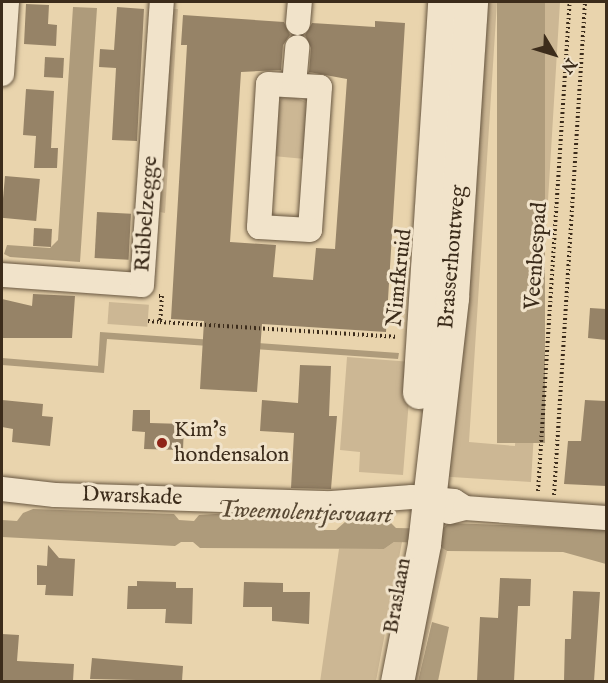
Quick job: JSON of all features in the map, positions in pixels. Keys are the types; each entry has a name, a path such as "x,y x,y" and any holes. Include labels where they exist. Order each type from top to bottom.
{"main road":[{"name":"Brasserhoutweg","path":"418,520 459,2"},
{"name":"Braslaan","path":"382,681 418,520"},
{"name":"Braslaan","path":"397,681 418,520"}],"street":[{"path":"2,74 7,2"},
{"name":"Ribbelzegge","path":"2,275 142,285 162,2"},
{"path":"294,86 297,47"},
{"path":"268,84 294,86 320,87 310,230 259,227 268,84"},
{"name":"Dwarskade","path":"2,489 55,495 370,503 390,497 418,520 465,508 606,518"}],"path":[{"name":"Veenbespad","path":"544,513 570,2"},
{"path":"544,513 585,2"},
{"path":"142,285 141,294 162,296 160,322 148,321"},
{"name":"Nimfkruid","path":"160,322 397,337 398,325"}],"shaded area":[{"path":"477,2 497,2 469,442 515,446 545,2 560,2 531,482 436,476"},
{"path":"497,2 545,2 545,443 497,443"},
{"path":"73,7 97,8 80,262 10,257 4,254 7,245 50,248 58,240"},
{"path":"170,9 178,9 165,213 160,212 172,29"},
{"path":"294,97 306,102 308,112 305,159 273,156 276,107 282,98"},
{"path":"109,302 149,305 147,327 107,324"},
{"path":"100,332 399,353 398,359 107,339 104,373 2,365 2,358 98,366"},
{"path":"347,357 412,362 403,475 359,472 360,452 340,450"},
{"path":"33,509 174,514 179,520 194,521 199,515 247,512 314,518 324,530 336,530 345,522 390,522 396,528 442,529 449,523 606,529 606,564 563,552 447,551 434,543 394,542 384,549 200,548 193,542 181,542 175,546 2,537 2,520 17,521 23,513"},
{"path":"394,542 402,542 376,681 320,682 339,549 384,549"},
{"path":"435,543 447,551 418,681 402,682"},
{"path":"432,622 449,627 438,681 418,681"}],"building":[{"path":"26,4 49,5 48,24 57,25 56,46 24,44"},
{"path":"117,7 144,9 137,141 112,140 116,68 99,67 100,49 114,50"},
{"path":"183,15 284,22 290,35 283,45 281,70 241,72 230,242 276,245 273,277 313,280 316,248 335,249 347,79 309,72 311,48 305,35 312,23 375,27 375,21 405,23 386,332 262,324 257,392 200,389 204,321 171,319 187,45 181,45"},
{"path":"45,57 64,58 63,78 44,77"},
{"path":"26,89 54,91 51,148 58,148 57,168 34,168 36,136 23,135"},
{"path":"5,176 40,179 36,221 2,218"},
{"path":"97,212 131,214 129,260 95,258"},
{"path":"34,228 52,229 51,247 33,246"},
{"path":"33,294 75,296 72,338 2,338 2,299 32,306"},
{"path":"590,308 606,309 606,340 588,338"},
{"path":"300,365 331,366 329,416 337,416 331,489 291,488 294,433 260,431 262,400 298,403"},
{"path":"2,400 43,404 42,416 53,417 50,446 12,442 13,429 2,427"},
{"path":"585,400 606,401 606,486 564,484 568,441 581,441"},
{"path":"133,410 150,410 150,423 184,424 183,450 144,449 145,432 132,431"},
{"path":"48,545 59,558 75,559 73,596 45,595 46,585 37,585 37,565 47,566"},
{"path":"500,578 531,579 530,606 518,606 514,681 477,681 480,617 498,618"},
{"path":"137,581 176,582 176,588 193,588 192,624 165,623 166,609 127,609 128,586 137,586"},
{"path":"244,582 283,583 283,592 310,592 309,624 272,621 272,607 243,607"},
{"path":"573,591 600,592 594,681 564,681 565,639 571,639"},
{"path":"2,634 19,635 17,661 74,664 73,681 2,681"},
{"path":"92,658 183,666 182,681 90,679"}],"place":[{"name":"Kim's hondensalon","path":"162,443"}],"water label":[{"name":"Tweemolentjesvaart","path":"305,513"}]}
